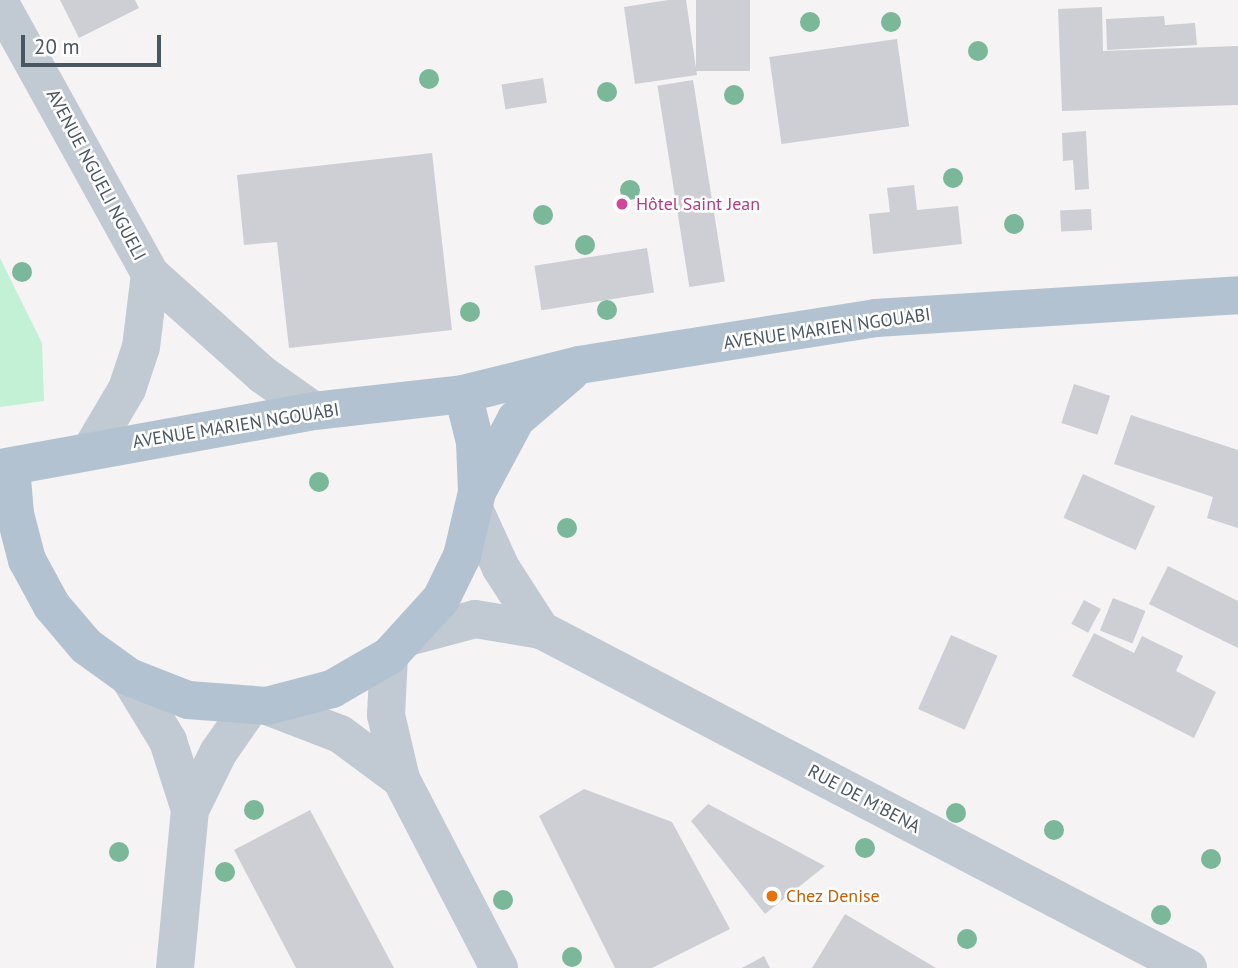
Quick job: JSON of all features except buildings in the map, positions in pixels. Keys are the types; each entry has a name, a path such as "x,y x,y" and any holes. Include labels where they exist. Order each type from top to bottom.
{"main road":[{"name":"AVENUE MARIEN NGOUABI","path":"463,394 475,442 476,501 462,556 441,598 401,646 332,690 259,706 188,700 129,677 86,646 52,606 14,549 15,514 6,467 314,411 463,394 579,365 876,318 1238,295"},
{"path":"476,501 516,419 579,365"}],"street":[{"name":"AVENUE NGUELI NGUELI","path":"0,3 150,274 263,375 314,411"},
{"path":"91,450 127,389 141,347 150,274"},
{"name":"RUE DE M'BENA","path":"476,501 501,568 541,630"},
{"name":"RUE DE M'BENA","path":"401,646 475,619 541,630 1188,968"},
{"path":"401,646 386,715 401,779 499,968"},
{"path":"129,677 168,741 190,810"},
{"path":"175,968 190,810 218,753 259,706 340,734 401,779"}],"green space":[{"path":"0,258 42,343 44,401 0,407"}],"place":[{"name":"Hôtel Saint Jean","path":"622,204"},
{"name":"Chez Denise","path":"772,896"}]}
